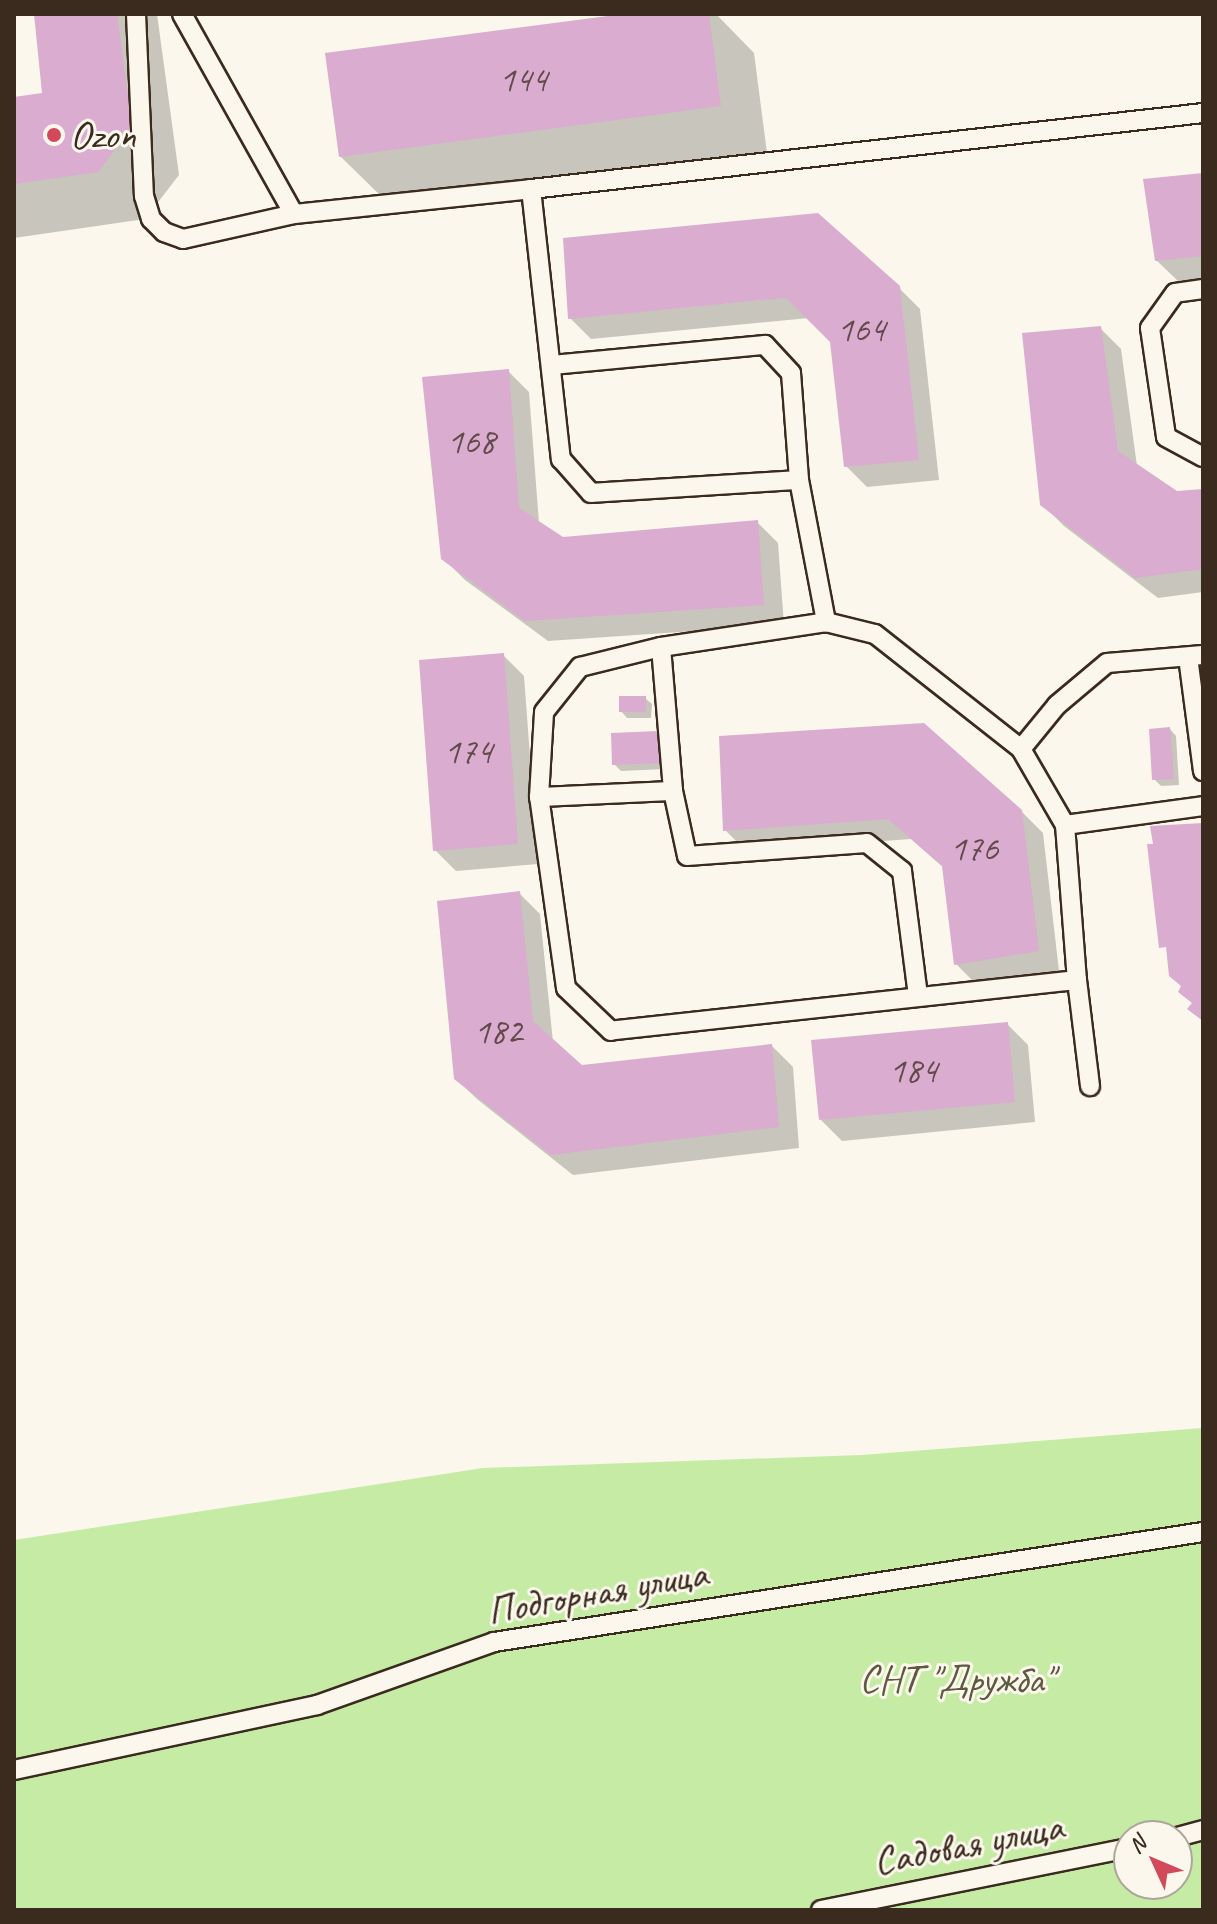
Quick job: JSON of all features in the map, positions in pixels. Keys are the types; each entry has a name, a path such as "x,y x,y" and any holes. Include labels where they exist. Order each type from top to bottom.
{"lane":[{"path":"136,14 144,196 151,219 164,232 183,239 294,214 1203,113"},
{"path":"182,14 294,214"},
{"path":"531,189 561,459 591,493 799,480"},
{"path":"1203,289 1175,293 1150,328 1166,437 1203,457"},
{"path":"552,365 765,345 791,373 799,480 826,622"},
{"path":"1077,980 611,1031 566,988 539,797 544,712 580,667 661,647 826,622 875,634 1021,749 1065,825 1077,980 1090,1086"},
{"path":"661,647 673,791 687,856 867,843 902,871 918,996"},
{"path":"1021,749 1057,705 1107,663 1196,656 1203,771"},
{"path":"539,797 673,791"},
{"path":"1065,825 1203,806"},
{"name":"Подгорная улица","path":"14,1770 317,1705 494,1642 1203,1532"},
{"name":"Садовая улица","path":"821,1910 1113,1851"}],"green space":[{"name":"СНТ \"Дружба\"","path":"1203,1428 1203,1910 14,1910 14,1540 483,1468 862,1455"}],"building":[{"path":"34,14 117,14 132,127 98,172 14,184 14,97 42,93"},
{"path":"623,14 709,14 721,106 339,157 325,53"},
{"path":"1203,173 1203,256 1155,261 1143,179"},
{"path":"818,213 900,286 919,460 844,467 830,342 786,298 568,319 563,238"},
{"path":"1101,326 1118,451 1177,491 1203,489 1203,569 1135,578 1040,505 1022,333"},
{"path":"509,369 519,508 563,537 758,520 764,605 525,621 441,559 422,377"},
{"path":"504,653 518,844 433,851 419,660"},
{"path":"619,696 646,696 646,712 619,712"},
{"path":"924,723 1022,810 1039,951 954,965 942,866 888,819 723,831 719,736"},
{"path":"1170,727 1174,779 1152,780 1149,729"},
{"path":"659,731 660,763 612,765 611,733"},
{"path":"1203,823 1203,1021 1187,1009 1192,1003 1178,992 1181,986 1169,976 1166,947 1159,948 1147,844 1153,844 1150,826"},
{"path":"520,891 533,1021 582,1065 772,1044 779,1127 551,1155 454,1079 437,901"},
{"path":"1008,1022 1015,1102 819,1120 811,1040"}],"place":[{"name":"Ozon","path":"54,135"}]}
